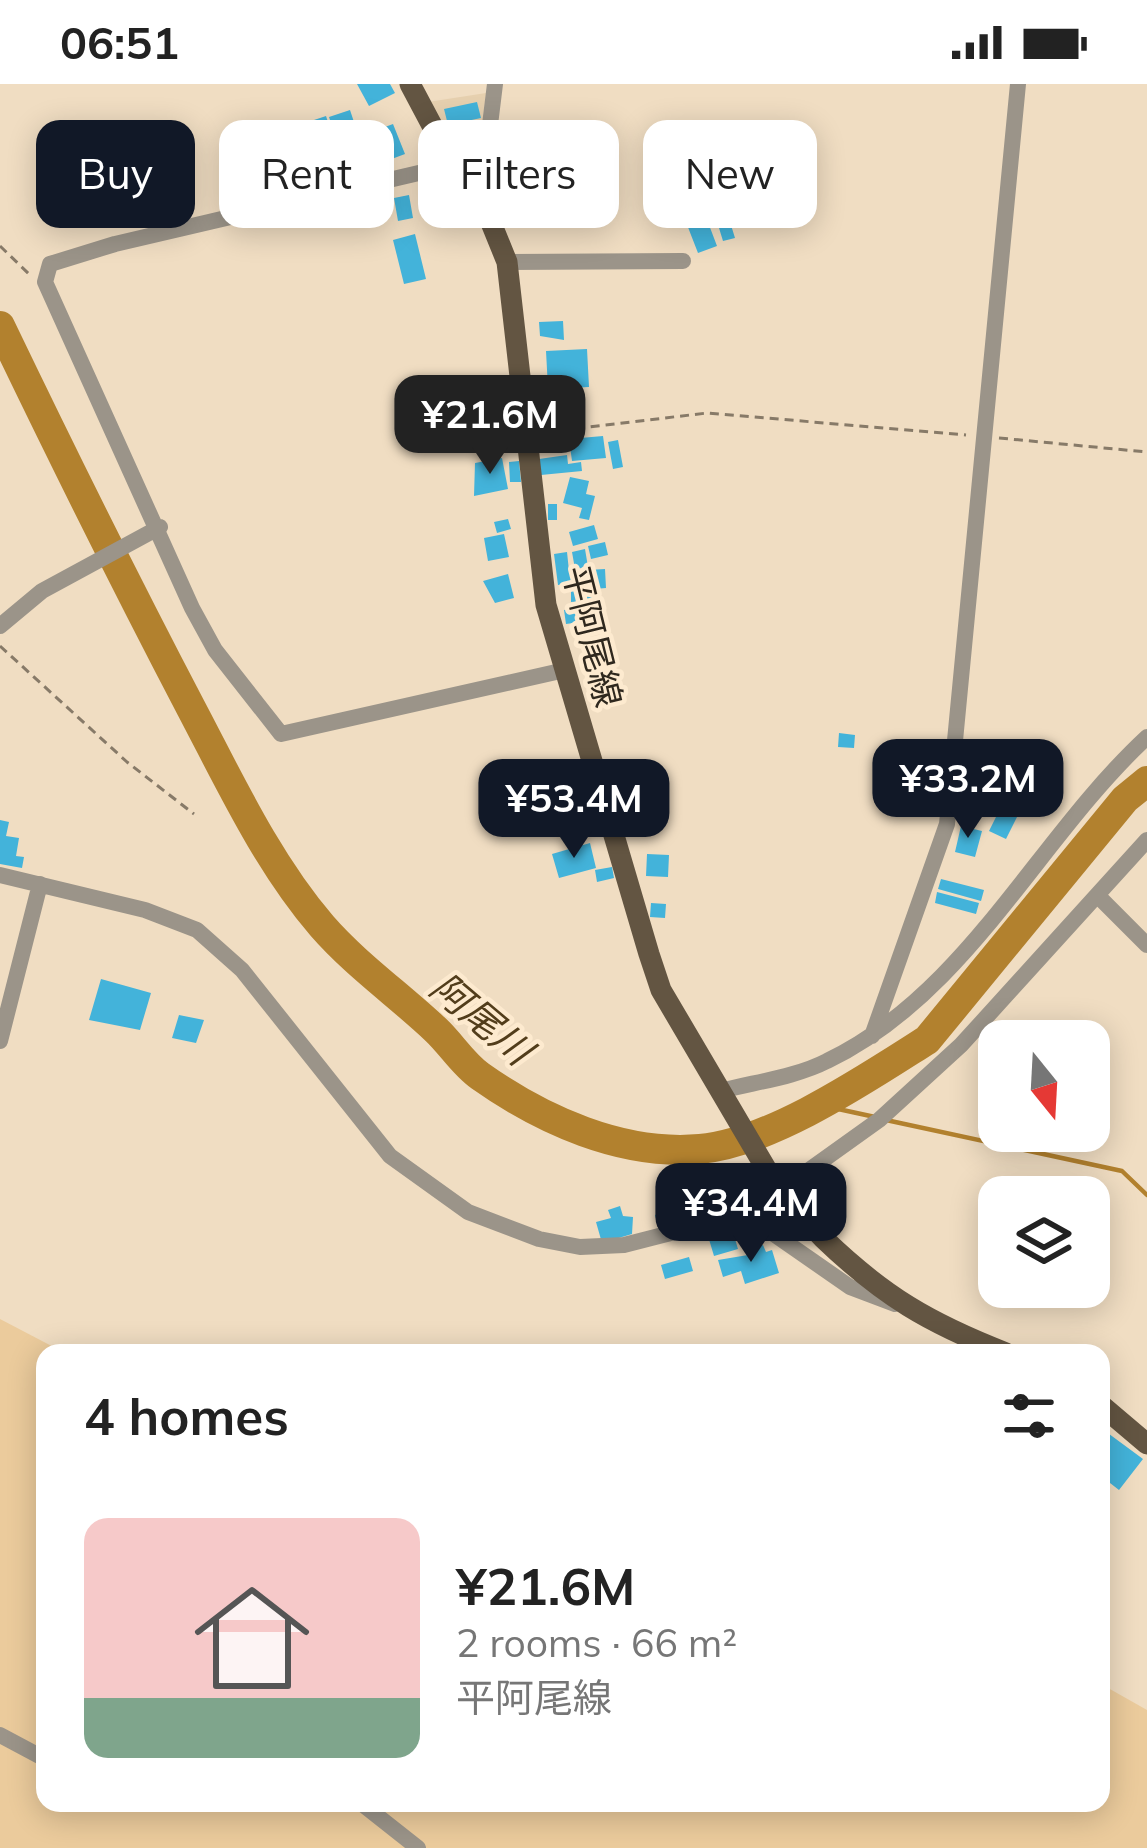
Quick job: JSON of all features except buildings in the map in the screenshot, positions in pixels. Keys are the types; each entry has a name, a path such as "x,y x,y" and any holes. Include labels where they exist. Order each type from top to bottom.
{"main road":[{"name":"平阿尾線","path":"410,84 429,120"},
{"name":"平阿尾線","path":"493,228 507,262 542,586 661,990 779,1185 819,1235 901,1306 986,1344"},
{"path":"1110,1413 1147,1444"}],"street":[{"path":"491,120 495,84"},
{"path":"872,1036 947,824 1018,84"},
{"path":"418,173 115,244 50,264 45,282 52,306 215,650 280,734 565,670"},
{"path":"507,262 683,262"},
{"path":"0,626 42,591 160,526"},
{"path":"724,1096 823,1064 872,1036 928,993 1098,783 1147,736"},
{"path":"779,1185 879,1120 961,1045 1147,840"},
{"path":"0,875 145,910 197,930 242,970 390,1156 468,1211 538,1239 580,1247 624,1245 737,1216 761,1225 850,1287 901,1306"},
{"path":"0,1041 40,884"},
{"path":"1098,896 1147,945"},
{"path":"0,1735 36,1754"},
{"path":"372,1812 418,1848"}],"path":[{"path":"0,247 25,272 45,282"},
{"path":"528,434 707,413 1147,452"},
{"path":"0,646 127,762 194,814"}],"shaded area":[{"path":"486,93 483,120 439,120 428,102"},
{"path":"0,1319 48,1344 36,1344 36,1812 1110,1812 1110,1689 1147,1710 1147,1848 0,1848"}],"waterway":[{"name":"阿尾川","path":"0,326 220,764 302,901 335,940 436,1030 474,1071 530,1107 584,1132 671,1150 728,1144 787,1122 876,1072 927,1040 1125,799 1147,781"},
{"path":"815,1104 875,1117"},
{"path":"886,1120 1122,1171 1147,1195"}]}
